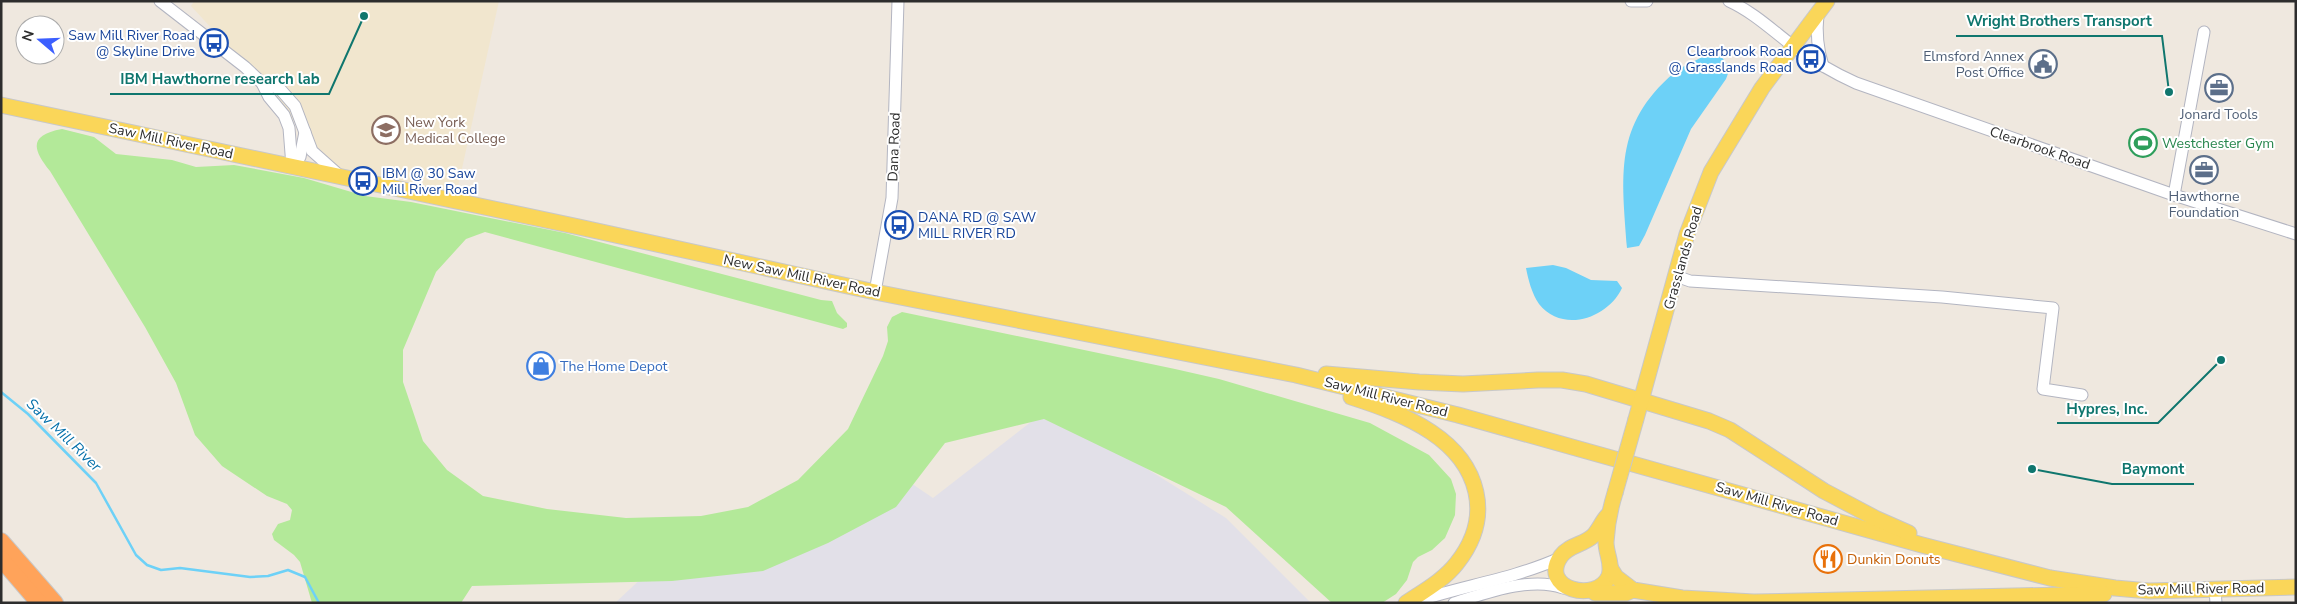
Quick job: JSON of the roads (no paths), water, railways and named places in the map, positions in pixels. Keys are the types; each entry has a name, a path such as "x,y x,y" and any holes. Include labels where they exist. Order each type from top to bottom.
{"highway":[{"path":"1,541 54,603"},
{"path":"1,559 40,603"}],"main road":[{"name":"Grasslands Road","path":"1608,515 1642,401 1687,234 1711,172 1762,88 1792,45 1823,7"},
{"name":"Saw Mill River Road","path":"1,105 341,177"},
{"name":"New Saw Mill River Road","path":"341,177 875,292 1264,368"},
{"name":"Saw Mill River Road","path":"1264,368 1458,415 2027,572 2115,588 2215,596 2296,587"},
{"path":"1264,368 1419,382 1463,384 1562,380 1586,384 1709,421 1730,430 1851,506 1909,533 1986,562"},
{"path":"1264,368 1388,409 1433,433 1451,449 1466,467 1475,485 1479,505 1477,526 1469,545 1457,563 1439,581 1406,603"},
{"path":"1608,515 1592,537 1570,548 1560,558 1557,565 1557,577 1563,588 1581,596 1594,593 1626,593 1633,590"},
{"path":"1608,515 1606,542 1609,561 1616,577 1633,590 1682,598 1754,602 2165,592"},
{"path":"1581,544 1592,545 1609,561"},
{"path":"1594,593 1606,583 1609,561"},
{"path":"2008,597 2016,593 2027,572"}],"street":[{"path":"160,1 245,67 262,83 269,97 284,115 288,128 292,166"},
{"name":"Dana Road","path":"875,292 892,198 898,1"},
{"path":"1631,1 1646,1"},
{"name":"Clearbrook Road","path":"1729,1 1748,11 1823,66 1856,83 2174,195 2296,234"},
{"path":"1823,7 1816,34 1817,50 1823,66"},
{"path":"2174,195 2204,32"},
{"path":"262,83 280,89 295,106 312,151 341,177"},
{"path":"292,166 300,157 305,132"},
{"path":"1676,276 1690,281 1942,297 2053,308 2042,389 2082,395"},
{"path":"1413,603 1451,590 1511,577 1560,558"},
{"path":"1454,603 1529,584 1549,584 1563,588"}],"water":[{"path":"1707,54 1720,55 1730,68 1726,79 1691,129 1639,246 1627,248 1624,175 1626,153 1631,132 1640,112 1654,92 1678,70"},
{"path":"1553,265 1566,268 1591,280 1617,281 1622,288 1615,299 1596,314 1572,320 1560,318 1549,313 1539,304 1534,296 1526,268"}],"waterway":[{"name":"Saw Mill River","path":"1,392 28,414 96,483 136,555 147,565 161,570 180,568 250,577 268,576 288,570 305,577 319,603"}],"place":[{"name":"IBM Hawthorne research lab","path":"364,16"},
{"name":"Saw Mill River Road @ Skyline Drive","path":"214,43"},
{"name":"Clearbrook Road @ Grasslands Road","path":"1811,59"},
{"name":"Elmsford Annex Post Office","path":"2043,64"},
{"name":"Jonard Tools","path":"2219,88"},
{"name":"Wright Brothers Transport","path":"2169,92"},
{"name":"New York Medical College","path":"386,130"},
{"name":"Westchester Gym","path":"2143,143"},
{"name":"Hawthorne Foundation","path":"2204,170"},
{"name":"IBM @ 30 Saw Mill River Road","path":"363,181"},
{"name":"DANA RD @ SAW MILL RIVER RD","path":"899,225"},
{"name":"Hypres, Inc.","path":"2221,360"},
{"name":"The Home Depot","path":"541,366"},
{"name":"Baymont","path":"2032,469"},
{"name":"Dunkin Donuts","path":"1828,559"}]}
